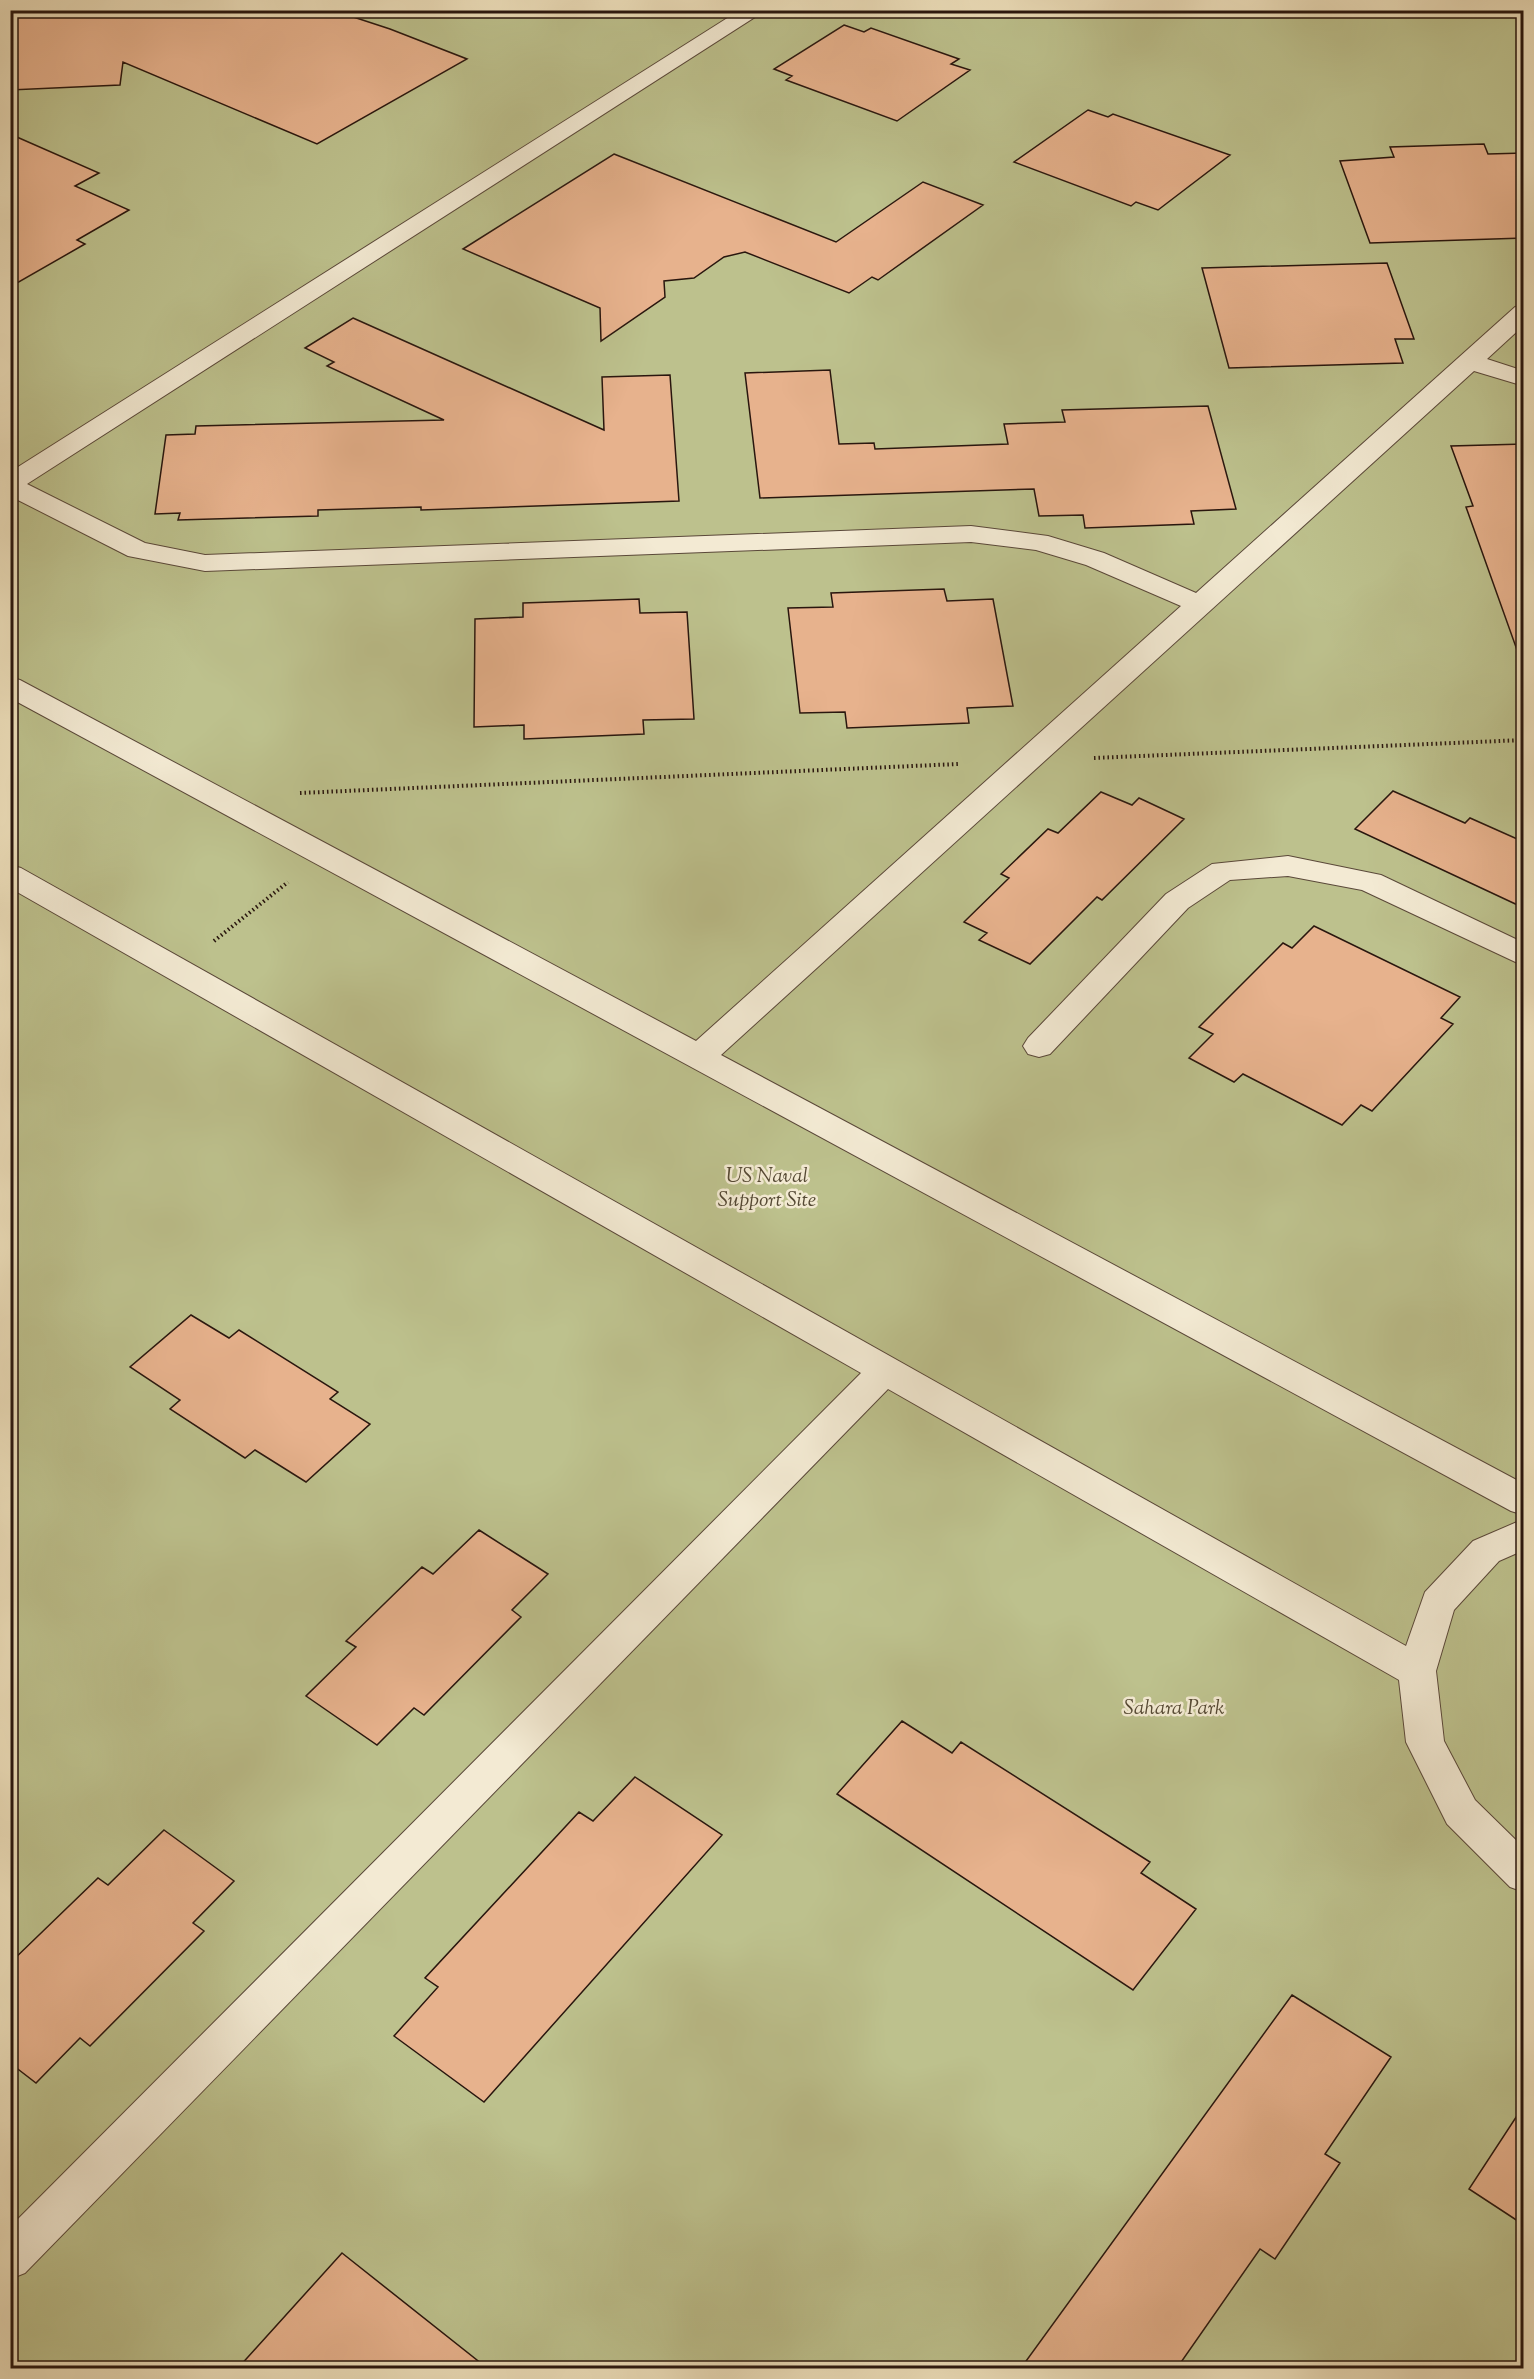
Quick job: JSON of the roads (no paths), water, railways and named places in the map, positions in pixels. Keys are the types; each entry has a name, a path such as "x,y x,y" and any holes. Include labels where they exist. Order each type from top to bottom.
{"street":[{"path":"10,485 756,10"},
{"path":"697,1058 1524,312"},
{"path":"1469,361 1524,379"},
{"path":"10,485 137,550 205,563 971,534 1039,542 1084,555 1200,604"},
{"path":"10,686 697,1058 1524,1501"},
{"path":"1039,1046 1177,901 1223,871 1288,866 1370,882 1524,956"},
{"path":"10,875 1417,1671"},
{"path":"10,2258 885,1370"},
{"path":"1524,1533 1486,1551 1438,1603 1417,1671 1425,1742 1461,1812 1524,1875"}],"park label":[{"name":"US Naval Support Site","path":"767,1189"},
{"name":"Sahara Park","path":"1174,1709"}]}
